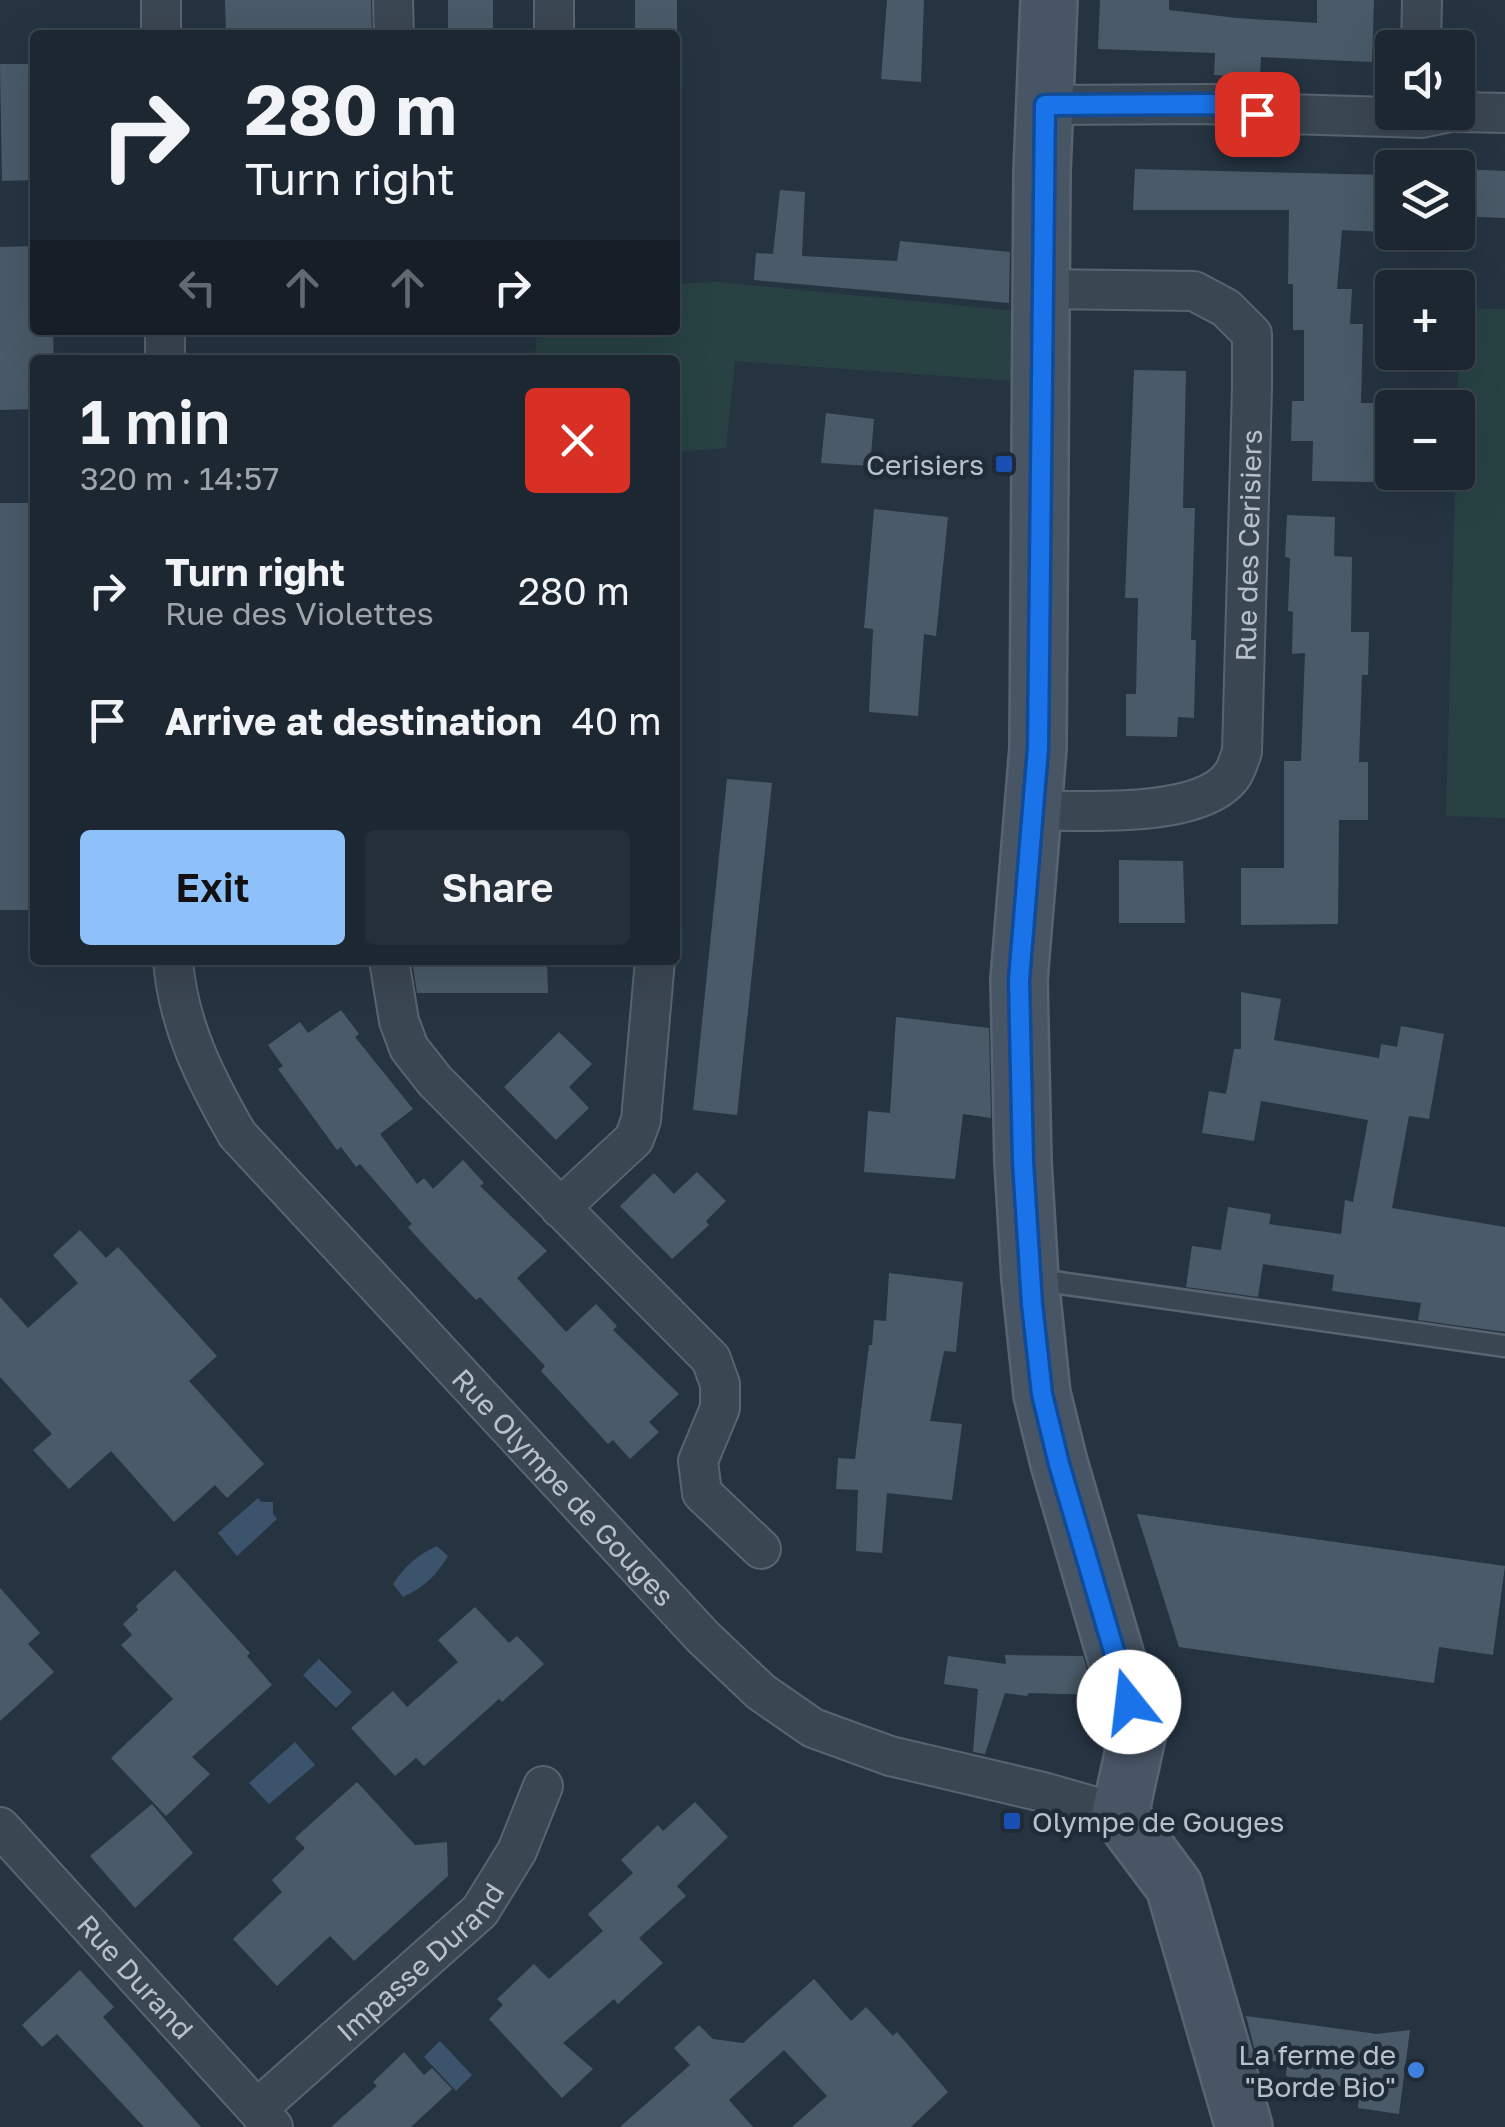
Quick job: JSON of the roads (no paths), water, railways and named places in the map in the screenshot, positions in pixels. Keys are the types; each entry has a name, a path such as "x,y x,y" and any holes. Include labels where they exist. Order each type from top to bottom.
{"street":[{"path":"161,0 161,30"},
{"path":"393,0 394,30"},
{"path":"554,0 554,30"},
{"path":"1050,0 1045,105 1035,810 1019,980 1030,1279 1042,1394 1138,1732 1120,1814 1174,1886 1244,2127"},
{"path":"1421,30 1422,0"},
{"path":"1045,105 1213,104 1257,114 1375,114"},
{"path":"1475,113 1505,113"},
{"name":"Rue des Cerisiers","path":"1035,810 1161,808 1201,798 1231,778 1242,752 1252,388 1252,334 1226,308 1194,291 1042,289"},
{"name":"Rue Olympe de Gouges","path":"173,965 176,994 192,1051 237,1134 703,1637 761,1692 813,1728 890,1756 1120,1814"},
{"path":"390,965 399,1021 408,1048 435,1081 711,1359 720,1384 720,1408 698,1461 702,1493 761,1549"},
{"path":"560,1208 634,1140 642,1120 655,965"},
{"name":"Impasse Durand","path":"265,2118 480,1912 517,1851 543,1786"},
{"name":"Rue Durand","path":"0,1827 265,2118"}],"lane":[{"path":"1030,1279 1505,1346"}],"water":[{"path":"258,1498 261,1502 273,1502 277,1519 237,1556 218,1533"},
{"path":"437,1546 448,1556 429,1580 403,1597 393,1584 412,1562"},
{"path":"319,1659 352,1692 336,1708 303,1675"},
{"path":"295,1742 315,1765 269,1804 249,1783"},
{"path":"440,2041 472,2075 456,2091 424,2057"}],"place":[{"name":"Cerisiers","path":"1004,464"},
{"name":"Olympe de Gouges","path":"1012,1821"},
{"name":"La ferme de \"Borde Bio\"","path":"1416,2070"}]}
